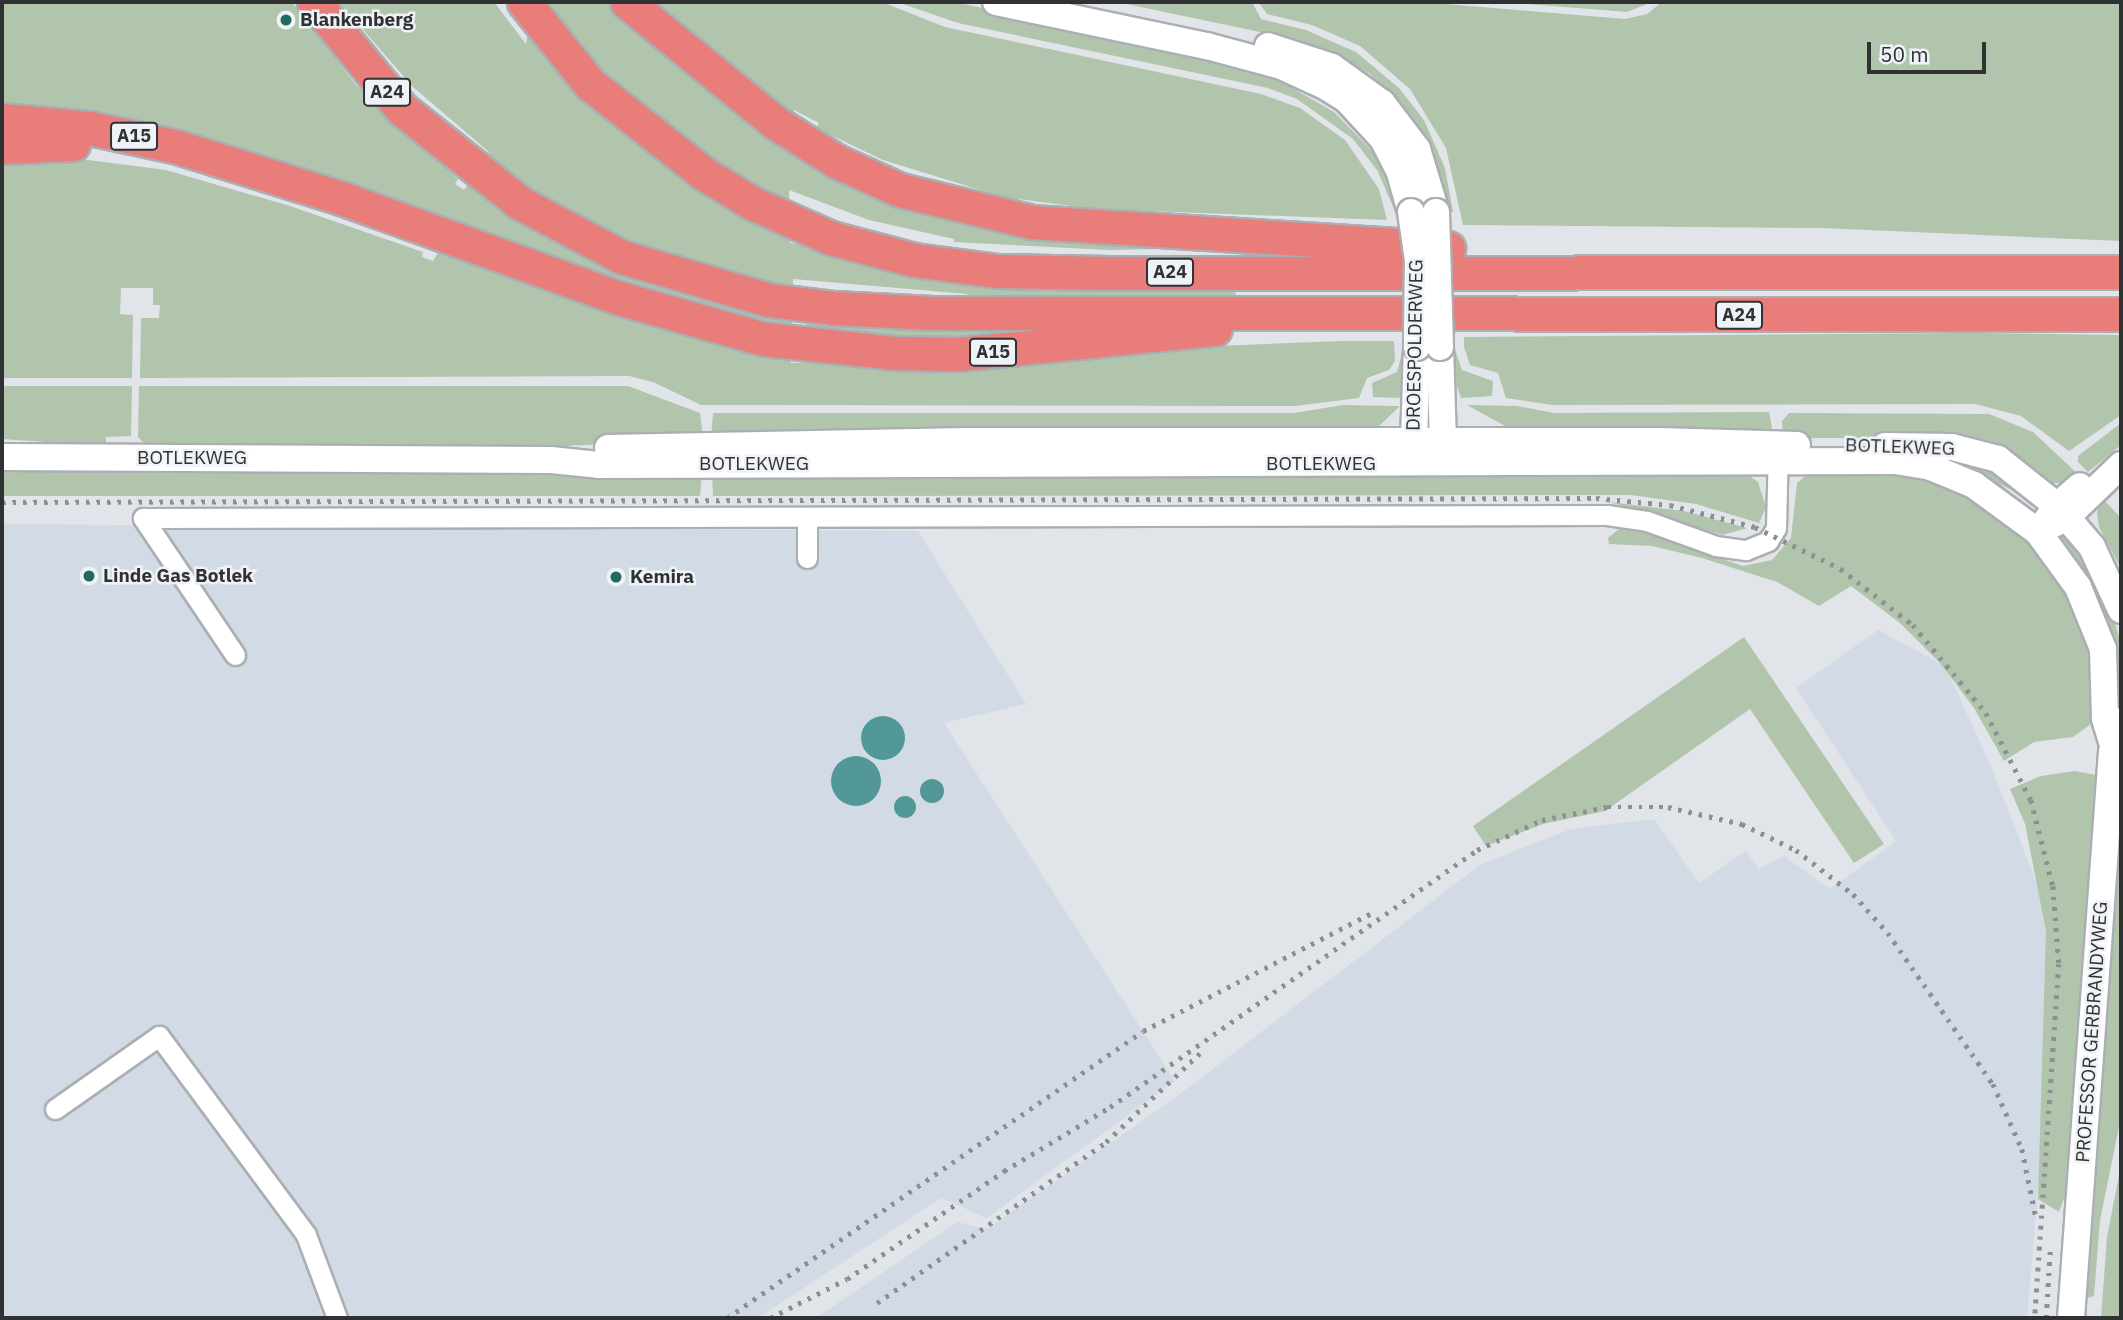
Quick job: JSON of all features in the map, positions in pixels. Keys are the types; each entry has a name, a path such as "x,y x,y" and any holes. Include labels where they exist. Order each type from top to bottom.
{"highway":[{"name":"A24","path":"314,2 402,109 474,170 572,233 622,257 725,290 798,304 933,313 2121,314"},
{"name":"A24","path":"627,2 752,106 798,138 836,161 900,190 1031,222 1109,230 1435,245 1553,271"},
{"name":"A24","path":"526,4 590,84 638,125 711,178 831,238 914,260 998,271 2121,272"},
{"name":"A15","path":"2,120 124,134 262,172 716,329 796,344 958,354 1357,313"},
{"name":"A15","path":"2,147 49,143 138,149 262,172"}],"main road":[{"name":"DROESPOLDERWEG","path":"996,2 1207,46 1282,66 1325,86 1347,100 1383,139 1404,181 1424,212"},
{"name":"DROESPOLDERWEG","path":"1065,2 1261,44 1340,72 1364,87 1403,125 1417,149 1424,212 1428,347 1437,453"},
{"name":"DROESPOLDERWEG","path":"1428,347 1414,442 1437,453"},
{"name":"BOTLEKWEG","path":"551,460 600,448 707,444 1414,442"},
{"name":"BOTLEKWEG","path":"2,457 551,460 599,465 1437,453 1778,453 1952,447 1998,459 2062,511"},
{"name":"BOTLEKWEG","path":"1778,453 1895,461 1928,466 1998,499 2038,532"},
{"path":"2062,511 2103,467 2121,459"},
{"path":"2038,532 2121,465"},
{"path":"2062,511 2092,547 2121,610"},
{"name":"PROFESSOR GERBRANDYWEG","path":"2038,532 2078,587 2103,649 2105,718 2117,733 2071,1318"}],"street":[{"path":"235,654 143,519 1607,514 1657,524 1716,546 1746,550 1768,541 1776,527 1778,453"},
{"path":"807,518 807,558"},
{"path":"55,1109 159,1036 306,1235 337,1318"}],"shaded area":[{"name":"Kemira","path":"2,524 918,531 1026,704 944,723 1175,1081 987,1218 941,1198 758,1318 2,1318"},
{"path":"1878,630 1945,666 1991,766 2047,909 2043,1135 2027,1318 816,1318 957,1222 987,1229 1176,1097 1480,865 1571,829 1654,819 1699,883 1746,851 1759,869 1784,856 1830,889 1896,841 1796,688"}],"green space":[{"path":"2,2 292,2 356,85 458,179 455,184 464,190 489,152 412,86 339,2 494,2 526,44 533,2 882,2 945,27 1261,94 1300,108 1345,140 1379,189 1387,220 1094,209 1003,197 883,160 816,128 819,123 794,110 795,157 818,169 1162,242 1161,249 1108,250 954,242 954,239 869,220 789,190 790,243 1235,288 1236,297 972,301 967,294 793,279 791,363 1341,341 1394,341 1395,361 1389,370 1367,378 1359,398 1295,406 701,405 653,382 629,376 140,378 141,318 159,318 160,305 153,305 153,288 121,288 120,314 133,315 132,378 2,378 2,159 65,157 166,170 290,206 423,252 422,257 433,261 454,227 2,113"},
{"path":"897,2 954,2 1183,50 1280,81 1334,112 1376,155 1400,211 1395,211 1377,170 1353,139 1297,99 1268,88 958,23"},
{"path":"1117,2 1252,2 1261,19 1306,30 1356,52 1399,88 1424,120 1445,168 1453,212 1444,212 1433,157 1412,116 1370,74 1332,53 1274,35"},
{"path":"1422,2 1625,19 1647,14 1662,2 2121,2 2121,241 1821,228 1463,225 1446,148 1410,89 1360,46 1312,25 1267,14 1259,3"},
{"path":"1503,2 1652,2 1627,12"},
{"path":"807,323 883,330 1102,329 966,347 805,330"},
{"path":"1970,333 2121,335 2121,415 2069,451 2021,416 1975,404 1552,405 1506,398 1498,373 1470,365 1464,347 1464,337"},
{"path":"1454,347 1462,370 1493,381 1492,396 1461,398 1454,378"},
{"path":"1403,349 1406,349 1403,398 1373,397 1372,383 1397,372"},
{"path":"2,386 132,386 131,436 106,437 106,446 2,439"},
{"path":"139,386 628,386 700,413 703,439 546,447 149,448 138,437"},
{"path":"1343,405 1400,406 1377,428 711,439 713,413 1294,413"},
{"path":"1467,405 1517,406 1554,413 1769,412 1774,438 1666,428 1507,427"},
{"path":"1789,413 1989,414 2033,432 2080,476 2067,483 2047,483 1901,438 1783,438 1782,421"},
{"path":"2121,423 2121,445 2088,472 2078,462 2078,456"},
{"path":"1946,460 1983,460 2038,508 2010,489"},
{"path":"2,471 702,471 700,496 2,496"},
{"path":"712,471 1745,473 1758,482 1766,507 1759,523 1696,504 1631,495 713,496"},
{"path":"1810,472 1930,473 2031,533 2091,634 2095,721 2073,737 2034,742 2004,761 1974,708 1940,663 1900,623 1851,586 1819,606 1777,582 1702,558 1652,546 1609,544 1608,538 1624,525 1743,566 1772,560 1791,538 1797,483"},
{"path":"2102,498 2121,518 2121,569 2099,527 2097,513"},
{"path":"1609,502 1684,511 1747,528 1723,535"},
{"path":"2065,533 2072,535 2107,597 2120,640 2117,717 2057,544"},
{"path":"1744,637 1884,844 1854,863 1750,709 1605,811 1543,824 1486,846 1473,826"},
{"path":"2075,771 2096,775 2094,844 2072,1176 2059,1212 2038,1199 2046,931 2025,824 2010,789 2041,776"},
{"path":"2121,793 2121,1117 2100,1220 2094,1296 2087,1298"},
{"path":"2121,1165 2121,1318 2101,1318 2107,1237"}],"water":[{"path":"883,716 898,723 905,738 898,753 883,760 868,753 861,738 868,723"},
{"path":"856,756 873,764 881,781 873,798 856,806 839,798 831,781 839,764"},
{"path":"932,779 940,783 944,791 940,799 932,803 924,799 920,791 924,783"},
{"path":"905,796 915,803 916,807 909,817 905,818 895,811 894,807 901,797"}],"railway":[{"path":"2,502 1596,498 1670,505 1755,527 1841,569 1913,625 1986,713 2031,800 2053,886 2059,964 2035,1318"},
{"path":"770,1318 847,1279 1004,1171 1110,1107 1477,850 1542,820 1607,807 1668,807 1742,824 1796,850 1853,894 1888,933 1993,1084 2022,1149 2036,1217"},
{"path":"727,1318 1143,1031 1375,911"},
{"path":"877,1303 1106,1142 1200,1053"},
{"path":"2046,1318 2050,1251"}],"place":[{"name":"Blankenberg","path":"286,20"},
{"name":"Linde Gas Botlek","path":"89,576"},
{"name":"Kemira","path":"616,577"}]}
